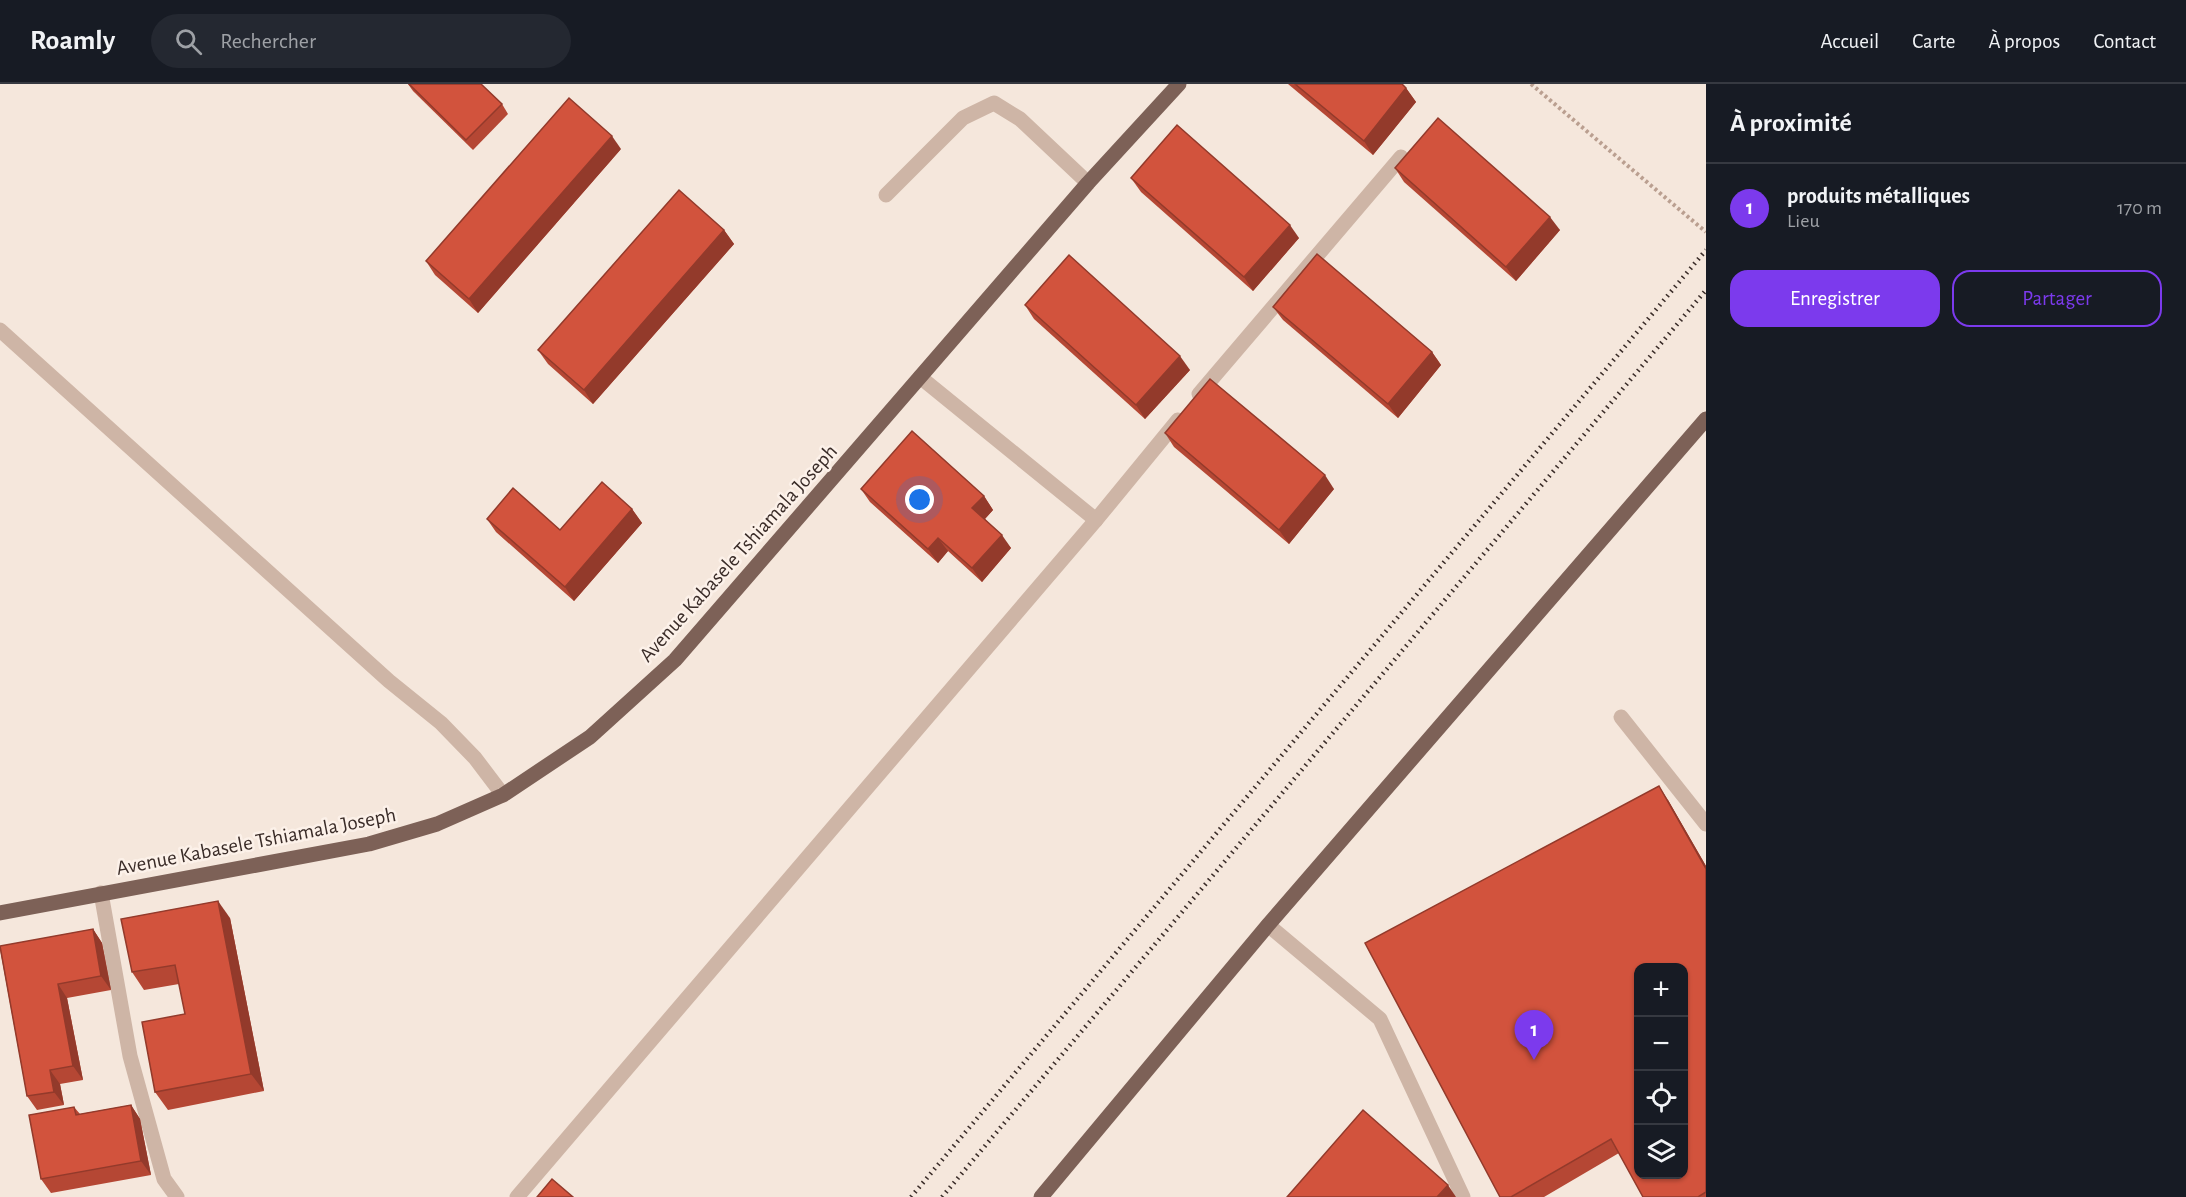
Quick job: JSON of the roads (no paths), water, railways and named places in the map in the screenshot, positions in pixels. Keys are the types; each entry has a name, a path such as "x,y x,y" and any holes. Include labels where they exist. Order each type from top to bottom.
{"main road":[{"name":"Avenue Kabasele Tshiamala Joseph","path":"0,913 369,844 437,824 503,795 590,737 675,660 1088,183 1179,84"},
{"path":"1041,1197 1269,925 1706,419"}],"street":[{"path":"886,195 963,118 994,104 1020,119 1088,183"},
{"path":"517,1197 1096,520 1239,345 1401,157"},
{"path":"0,330 380,673 441,723 476,758 503,795"},
{"path":"920,377 1096,520"},
{"path":"1621,717 1706,824"},
{"path":"101,893 130,1056 164,1179 177,1197"},
{"path":"1269,925 1380,1019 1463,1197"}],"railway":[{"path":"911,1197 1706,250"},
{"path":"942,1197 1706,290"}],"place":[{"name":"produits métalliques","path":"1534,1060"}]}
